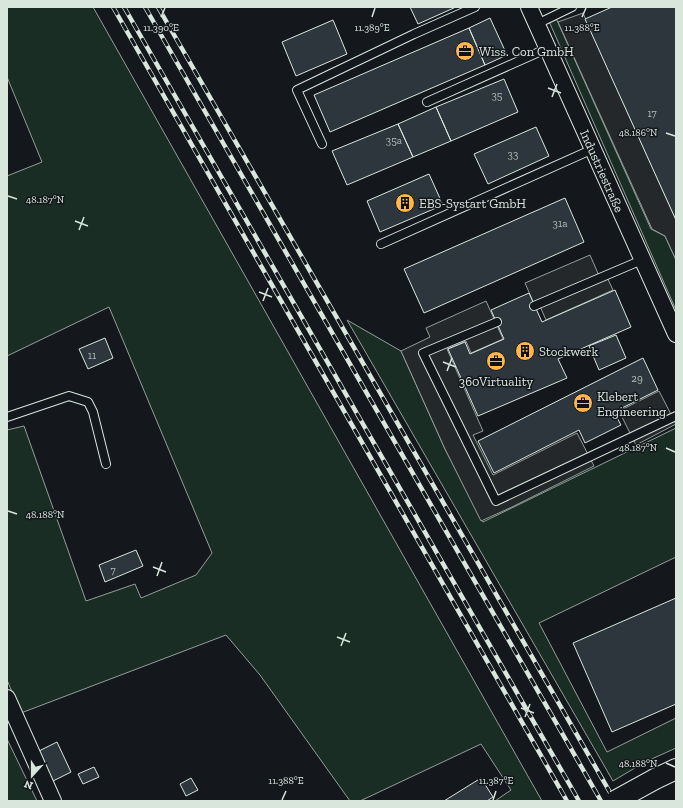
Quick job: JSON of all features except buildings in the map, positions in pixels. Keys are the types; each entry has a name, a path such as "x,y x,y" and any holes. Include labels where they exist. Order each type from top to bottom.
{"street":[{"name":"Industriestraße","path":"529,7 676,334"},
{"path":"7,698 53,801"},
{"path":"615,801 676,769"}],"lane":[{"path":"322,144 297,90 414,34 476,7"},
{"path":"537,24 572,7"},
{"path":"427,102 548,48"},
{"path":"381,244 593,149"},
{"path":"534,306 642,260"},
{"path":"497,322 423,353 496,501 676,416"},
{"path":"7,417 69,396 88,402 93,412 106,464"}],"green space":[{"path":"7,7 93,7 542,801 495,801 511,790 481,744 360,801 350,801 260,675 226,635 21,713 7,680 7,430 24,426 86,601 135,584 141,598 196,575 212,553 109,307 7,356 7,176 42,162 7,77"},
{"path":"555,16 651,229 665,236 676,260 676,310 548,19"},
{"path":"347,320 401,351 445,449 483,522 676,428 676,557 539,623 607,752 676,718 676,748 645,762 613,781"},
{"path":"7,739 37,801 7,801"}],"shaded area":[{"path":"583,13 676,220 676,260 665,236 652,229 558,22"},
{"path":"590,255 600,278 606,275 613,290 546,320 539,304 535,306 525,283"},
{"path":"486,301 503,339 471,353 466,341 447,349 483,431 473,435 493,475 577,433 594,466 481,521 445,449 401,351 430,337 426,328"},
{"path":"659,391 676,424 636,445 619,411"}],"railway":[{"path":"113,7 567,801"},
{"path":"124,7 579,801"},
{"path":"145,7 601,801"},
{"path":"158,7 615,801"}],"place":[{"name":"Wiss. Con GmbH","path":"465,51"},
{"name":"EBS-Systart GmbH","path":"405,203"},
{"name":"Stockwerk","path":"525,351"},
{"name":"360Virtuality","path":"496,361"},
{"name":"Klebert Engineering","path":"583,403"}]}
